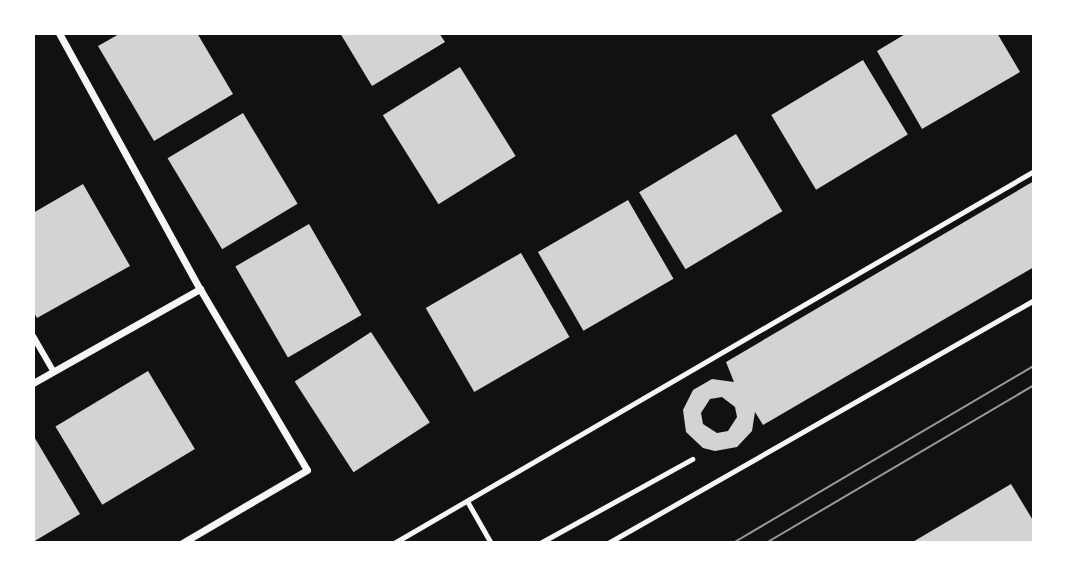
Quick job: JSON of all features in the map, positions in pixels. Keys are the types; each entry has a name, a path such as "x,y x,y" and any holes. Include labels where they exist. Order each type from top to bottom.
{"street":[{"path":"59,33 200,289 307,470 182,543"},
{"path":"33,383 200,289"},
{"path":"33,335 54,370"}],"lane":[{"path":"394,543 1034,171"},
{"path":"608,543 1034,300"},
{"path":"540,543 692,459"},
{"path":"467,501 491,543"}],"building":[{"path":"121,33 197,33 233,94 154,141 98,46"},
{"path":"340,33 439,33 445,42 372,86"},
{"path":"907,33 997,33 1020,72 922,129 877,51"},
{"path":"863,60 908,135 816,190 771,115"},
{"path":"460,67 516,156 438,204 383,115"},
{"path":"243,113 298,204 222,249 168,158"},
{"path":"736,134 782,211 685,269 639,192"},
{"path":"1034,181 1034,267 763,425 755,412 752,431 737,447 715,451 703,448 686,432 683,410 693,390 712,379 734,382 726,362","holes":["722,397 735,407 737,417 728,431 717,433 703,424 701,413 710,399"]},
{"path":"83,184 130,266 37,318 33,311 33,213"},
{"path":"628,200 674,279 583,331 538,252"},
{"path":"309,224 362,315 288,357 235,266"},
{"path":"521,253 570,337 474,392 426,308"},
{"path":"371,332 430,423 354,472 295,382"},
{"path":"148,371 195,449 102,505 55,427"},
{"path":"33,435 80,514 33,542"},
{"path":"1011,484 1034,522 1034,543 911,543"}],"tram line":[{"path":"733,543 1034,366"},
{"path":"766,543 1034,385"}]}
